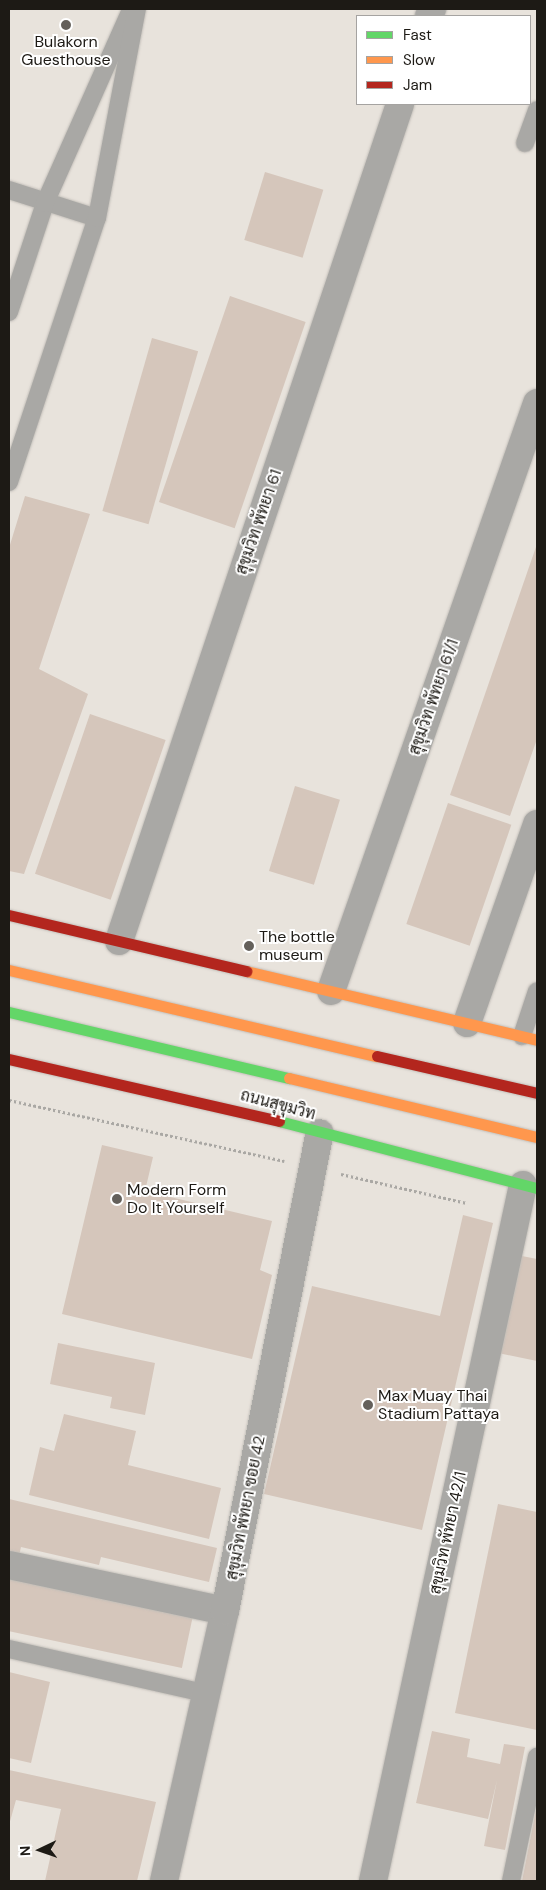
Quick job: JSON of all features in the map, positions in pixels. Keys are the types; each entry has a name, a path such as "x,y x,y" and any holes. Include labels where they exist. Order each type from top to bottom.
{"highway":[{"path":"9,915 530,1038"},
{"path":"9,970 537,1093"},
{"name":"ถนนสุขุมวิท","path":"9,1012 537,1137"},
{"name":"ถนนสุขุมวิท","path":"9,1059 320,1133 530,1186"}],"street":[{"name":"สุขุมวิท พัทยา 61","path":"119,941 400,105"},
{"name":"สุขุมวิท พัทยา 61/1","path":"331,991 537,402"},
{"path":"467,1023 537,824"},
{"name":"สุขุมวิท พัทยา ซอย 42","path":"164,1881 225,1610 320,1133"},
{"name":"สุขุมวิท พัทยา 42/1","path":"373,1881 530,1186"},
{"path":"9,1564 225,1610"}],"lane":[{"path":"9,312 45,202 132,9"},
{"path":"10,476 97,218 137,9"},
{"path":"525,143 537,110"},
{"path":"9,190 97,218"},
{"path":"530,1038 537,991"},
{"path":"9,1649 205,1693"},
{"path":"510,1881 537,1757"}],"path":[{"path":"9,1100 468,1203"}],"building":[{"path":"265,172 323,190 303,258 244,240"},
{"path":"230,296 306,322 235,528 159,502"},
{"path":"152,338 198,351 149,524 102,511"},
{"path":"25,496 90,514 39,669 88,694 24,874 9,871 9,548"},
{"path":"537,544 537,739 510,816 450,795"},
{"path":"90,714 166,740 111,900 35,874"},
{"path":"295,786 340,800 314,885 269,871"},
{"path":"448,803 511,825 470,946 406,924"},
{"path":"102,1145 153,1157 145,1191 272,1221 260,1270 272,1275 252,1359 62,1314"},
{"name":"Max Muay Thai Stadium Pattaya","path":"463,1215 493,1223 422,1530 264,1494 312,1286 440,1316"},
{"path":"522,1256 537,1259 537,1361 498,1353"},
{"path":"58,1343 155,1363 145,1415 110,1408 112,1397 50,1384"},
{"path":"64,1414 136,1431 128,1465 221,1488 209,1539 29,1495 40,1447 54,1451"},
{"path":"9,1499 217,1548 209,1582 101,1557 99,1565 21,1547 18,1560 9,1557"},
{"path":"498,1504 537,1512 537,1730 455,1713"},
{"path":"9,1577 193,1616 182,1668 9,1631"},
{"path":"9,1672 50,1682 31,1763 9,1758"},
{"path":"432,1731 470,1739 467,1757 500,1764 504,1744 525,1747 505,1850 484,1846 497,1780 488,1819 416,1803"},
{"path":"9,1770 156,1802 137,1881 45,1881 61,1809 16,1800 9,1825"},
{"path":"536,1810 537,1881 522,1881"}],"traffic: fast":[{"path":"9,1012 289,1078"},
{"path":"279,1121 537,1188"}],"traffic: slow":[{"path":"9,970 377,1056"},
{"path":"246,971 537,1040"},
{"path":"289,1078 537,1137"}],"traffic: jam":[{"path":"9,915 246,971"},
{"path":"377,1056 537,1093"},
{"path":"9,1059 279,1121"}],"place":[{"name":"Bulakorn Guesthouse","path":"66,25"},
{"name":"The bottle museum","path":"249,946"},
{"name":"Modern Form Do It Yourself","path":"117,1199"},
{"name":"Max Muay Thai Stadium Pattaya","path":"368,1405"}]}
